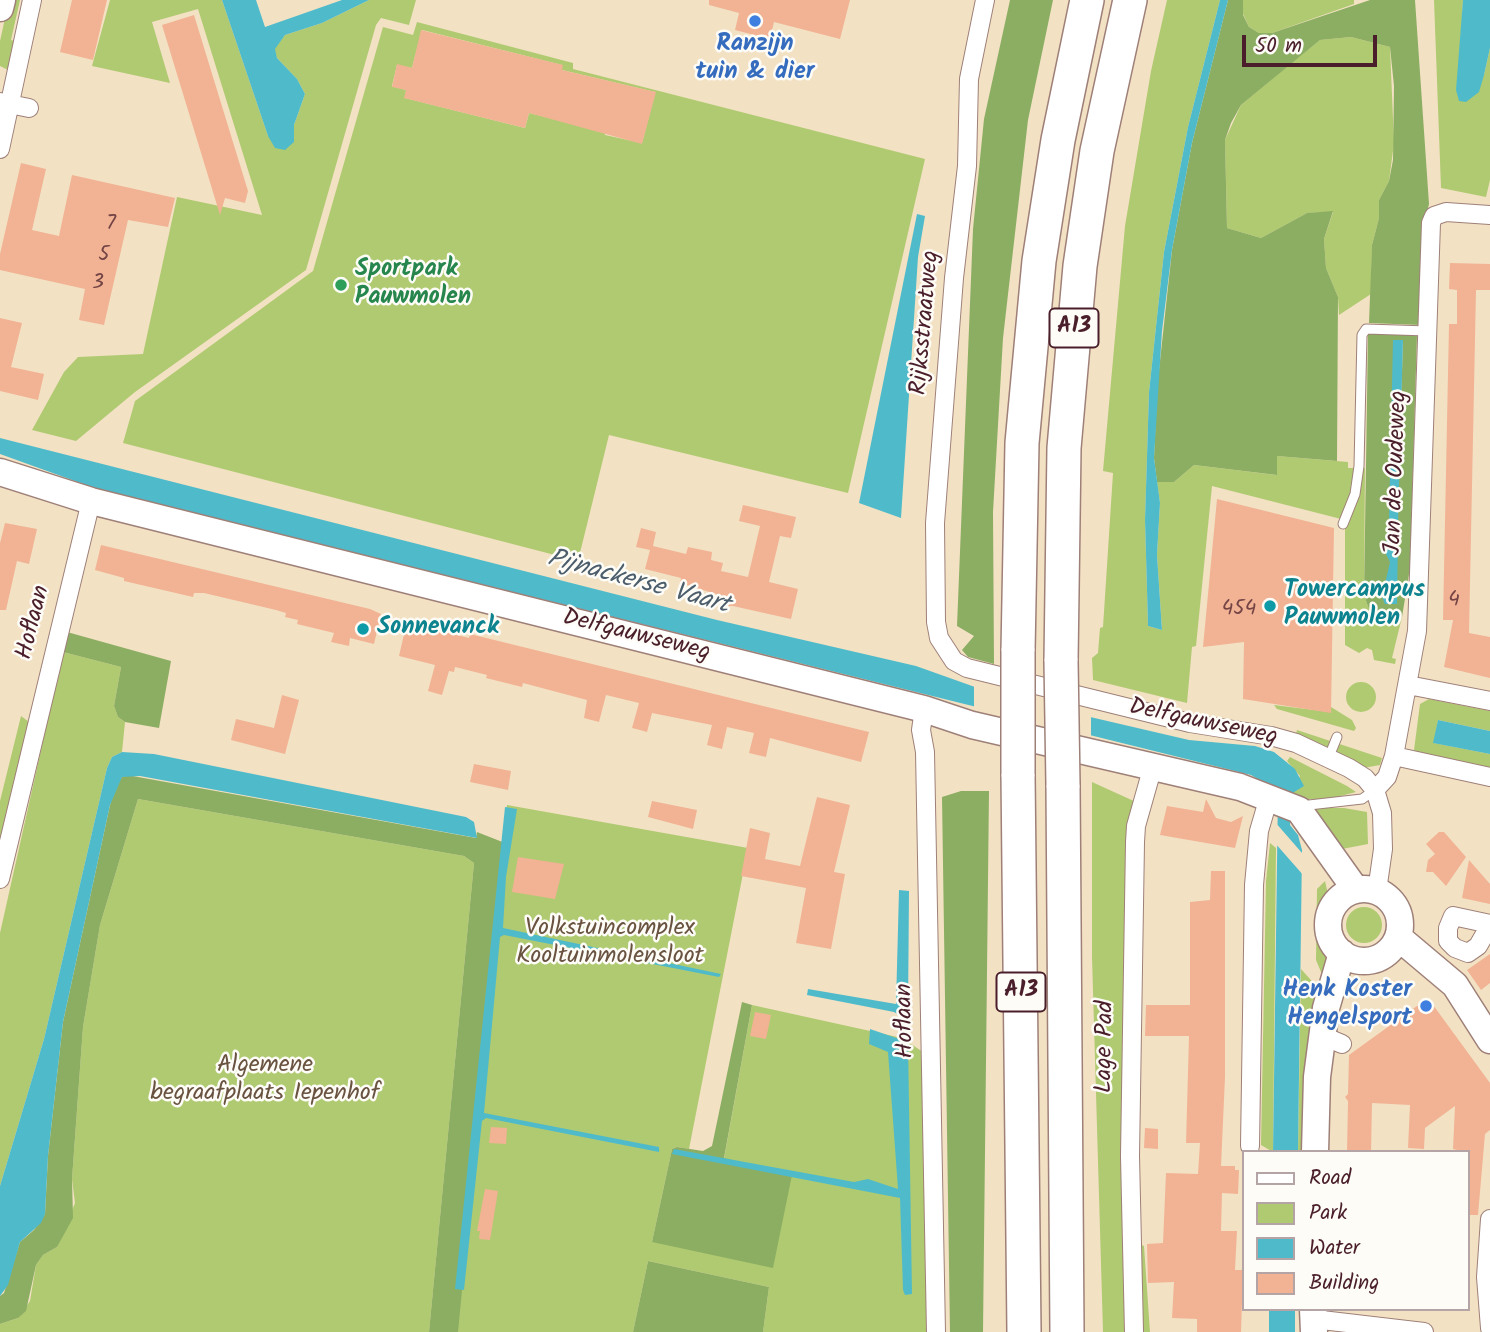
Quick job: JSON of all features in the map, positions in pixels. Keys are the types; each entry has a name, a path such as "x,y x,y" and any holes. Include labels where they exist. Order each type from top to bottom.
{"highway":[{"name":"A13","path":"1024,1332 1018,774 1022,443 1040,261 1058,140 1087,0"},
{"name":"A13","path":"1067,1332 1061,661 1064,448 1080,266 1097,151 1130,0"},
{"name":"A13","path":"1065,1194 1090,1332"},
{"name":"A13","path":"1003,1332 1023,1211"}],"street":[{"path":"0,8 2,0"},
{"path":"0,149 5,102 32,0"},
{"name":"Rijksstraatweg","path":"945,650 936,622 935,523 954,278 966,189 967,99 985,0"},
{"path":"5,102 29,108"},
{"name":"Jan de Oudeweg","path":"1375,790 1387,777 1394,756 1417,622 1434,216 1454,211 1490,215"},
{"name":"Delfgauwseweg","path":"2,470 91,501 924,709 1096,755 1153,766 1284,803"},
{"name":"Hoflaan","path":"0,879 91,501"},
{"name":"Delfgauwseweg","path":"945,650 954,661 967,668 1190,723 1271,736 1296,743 1365,778 1375,790"},
{"path":"1408,685 1490,701"},
{"name":"Hoflaan","path":"924,709 921,730 926,776 936,1332"},
{"path":"1394,756 1490,777"},
{"name":"Lage Pad","path":"1134,1332 1130,1156 1135,842 1136,826 1153,766"},
{"path":"1250,1146 1254,885 1260,823 1284,803 1314,832 1323,863 1358,893 1395,907 1400,925 1393,944 1377,958 1353,957 1328,930 1330,912 1358,893 1383,836 1382,813 1375,790"},
{"path":"1393,944 1455,985 1483,1031"},
{"path":"1315,1150 1317,1077 1332,1040 1326,1008 1353,957"},
{"path":"1490,1219 1486,1277 1490,1328"},
{"path":"1313,1320 1424,1332"}],"lane":[{"path":"1343,524 1355,494 1359,466 1362,335 1366,328 1428,331"},
{"path":"1328,759 1337,737"},
{"path":"1284,803 1309,805 1362,799 1375,790"}],"green space":[{"path":"9,0 20,0 11,40 17,42 10,71 0,66 0,41"},
{"path":"110,0 222,0 268,136 294,142 294,125 305,94 297,79 277,58 274,49 285,35 322,23 369,0 416,0 409,25 381,18 376,25 306,270 135,392 76,441 32,430 64,372 78,357 143,354 177,197 262,215 198,9 152,22 170,83 92,66"},
{"path":"1010,0 1053,0 1028,120 1003,338 993,512 994,664 968,657 962,650 974,636 957,626 973,229 984,119"},
{"path":"1167,0 1220,0 1188,127 1164,252 1149,392 1145,520 1148,626 1162,630 1157,555 1160,503 1157,482 1174,482 1194,465 1276,475 1277,456 1348,462 1348,468 1365,468 1364,595 1370,612 1402,617 1392,658 1396,659 1395,664 1374,660 1372,650 1367,648 1359,653 1345,645 1345,520 1212,486 1196,646 1192,647 1187,703 1093,680 1092,658 1098,653 1100,628 1103,627 1113,473 1103,471 1125,226 1151,71"},
{"path":"1228,0 1243,0 1243,15 1249,27 1259,33 1272,33 1370,0 1415,0 1429,204 1425,220 1421,325 1369,323 1372,245 1379,218 1379,200 1389,181 1393,160 1394,86 1390,47 1351,37 1320,40 1241,105 1231,123 1225,140 1227,228 1261,238 1307,213 1333,211 1324,239 1326,268 1338,297 1337,461 1277,456 1277,475 1194,465 1174,482 1157,482 1154,458 1157,389 1172,250 1192,143"},
{"path":"1243,0 1354,0 1354,4 1272,33 1259,33 1249,27 1243,14"},
{"path":"1434,0 1463,0 1462,20 1484,75 1490,48 1490,180 1486,197 1441,188"},
{"path":"417,22 573,63 573,69 925,159 848,493 609,435 578,561 123,443 135,401 313,271 383,27 413,35","holes":["422,30 562,65 562,70 655,92 642,143 605,135 605,131 529,113 525,128 405,98 406,90 392,86 397,65 412,68"]},
{"path":"1351,37 1390,47 1394,143 1389,181 1379,200 1379,218 1372,245 1371,294 1339,315 1338,297 1326,268 1324,239 1333,212 1307,213 1261,238 1227,228 1225,140 1241,105 1295,60 1320,40"},
{"path":"1368,333 1417,334 1410,568 1402,617 1370,612 1364,595","holes":["1394,340 1403,341 1397,521"]},
{"path":"67,632 171,661 159,728 125,722 118,717 114,706 121,667 63,652"},
{"path":"63,652 121,667 114,706 118,717 125,722 122,752 112,757 107,768 44,1039 0,1186 0,933"},
{"path":"1361,682 1372,686 1376,697 1372,708 1361,712 1350,708 1346,697 1350,686"},
{"path":"1429,699 1490,711 1490,731 1438,720 1434,743 1490,754 1490,769 1418,754 1414,750 1420,704"},
{"path":"1274,705 1330,712 1331,707 1352,720 1356,728 1354,731 1277,709"},
{"path":"21,716 29,722 0,850 0,801"},
{"path":"1297,730 1382,758 1380,765 1363,768 1296,734"},
{"path":"1290,757 1356,792 1329,799 1301,799 1291,793 1300,776 1287,761"},
{"path":"127,775 476,838 477,832 505,843 458,1332 429,1332 474,863 464,856 138,799 100,925 83,1027 72,1179 73,1218 57,1247 43,1255 36,1265 26,1311 18,1318 0,1324 0,1296 4,1293 20,1242 34,1230 45,1214 48,1156 63,1022 110,805 115,788 122,777"},
{"path":"1092,782 1136,802 1122,1204 1125,1332 1103,1332 1092,957"},
{"path":"961,791 989,791 983,1332 950,1332 942,797"},
{"name":"Algemene begraafplaats Iepenhof","path":"138,799 464,856 474,863 429,1332 0,1332 0,1324 18,1318 30,1301 36,1265 43,1255 57,1247 75,1203 72,1179 83,1027 100,925"},
{"name":"Volkstuincomplex Kooltuinmolensloot","path":"507,805 748,848 689,1149 672,1149 652,1242 724,1159 752,1005 902,1038 923,1052 927,1332 763,1332 769,1287 648,1261 633,1332 454,1332"},
{"path":"1312,808 1344,808 1367,812 1368,844 1337,850"},
{"path":"1270,843 1276,848 1273,1150 1261,1145 1266,881"},
{"path":"1325,881 1328,894 1321,927 1331,967 1328,977 1321,972 1316,960 1317,889"},
{"path":"1364,907 1376,913 1382,925 1376,937 1364,943 1352,937 1346,925 1352,913"},
{"path":"1301,969 1319,989 1305,1150 1298,1150"},
{"path":"742,1002 752,1005 724,1158 792,1175 773,1268 652,1242 672,1149 677,1147 703,1151 712,1146"},
{"path":"1137,1243 1144,1246 1150,1332 1139,1332"},
{"path":"648,1261 769,1287 763,1332 633,1332"}],"water":[{"path":"222,0 256,0 265,27 342,0 369,0 322,23 285,35 275,49 277,58 297,79 305,94 294,125 294,142 285,150 275,148 268,136"},
{"path":"1220,0 1228,0 1192,143 1172,250 1162,331 1154,458 1160,503 1157,555 1162,630 1148,626 1145,520 1149,392 1164,252 1188,127"},
{"path":"1463,0 1490,0 1490,48 1484,75 1479,92 1466,102 1459,101 1456,90"},
{"path":"917,214 925,216 918,257 901,518 859,503"},
{"path":"1393,340 1403,340 1398,521 1389,520"},
{"path":"0,438 717,620 916,666 989,692 1073,713 1189,740 1255,746 1274,752 1295,769 1304,786 1291,794 1290,825 1298,835 1302,850 1298,1150 1273,1150 1278,791 1251,775 452,577 234,528 122,498 0,454"},
{"path":"1391,536 1398,536 1397,604 1385,604 1382,597 1390,562 1382,546"},
{"path":"1438,720 1490,731 1490,754 1433,743"},
{"path":"122,752 154,754 466,817 474,822 477,838 140,776 122,777 110,805 63,1022 48,1156 45,1214 41,1223 20,1242 8,1285 0,1296 0,1186 44,1039 107,768 112,757"},
{"path":"505,807 517,809 506,877 503,928 721,974 719,977 504,935 500,937 484,1113 659,1147 659,1152 486,1118 482,1121 464,1290 455,1289"},
{"path":"899,890 909,891 908,1014 902,1017 894,1012 807,995 808,989 896,1004"},
{"path":"870,1029 908,1042 912,1294 905,1295 903,1290 900,1198 672,1154 674,1149 854,1182 868,1179 898,1189 888,1052 869,1044"},
{"path":"1269,1311 1295,1311 1295,1332 1269,1332"}],"pier":[{"path":"974,683 1091,713 1091,740 974,712"},
{"path":"1275,822 1302,853 1304,876 1275,843"}],"building":[{"path":"72,0 107,0 93,60 60,52"},
{"path":"709,0 850,0 840,39 774,22 770,39 735,30 739,13 709,5"},
{"path":"194,15 248,191 245,203 225,198 220,215 162,25"},
{"path":"421,30 563,65 562,70 656,92 642,144 529,113 525,128 404,98 406,90 392,87 397,64 412,68"},
{"path":"21,163 46,169 32,230 59,236 72,175 175,198 168,227 128,220 104,325 79,320 85,289 0,270 0,254"},
{"path":"1450,263 1490,264 1490,290 1476,290 1469,633 1490,637 1490,678 1444,667 1453,620 1443,620 1449,324 1457,324 1457,290 1449,289"},
{"path":"0,318 22,323 11,367 44,374 38,400 0,391"},
{"name":"Towercampus Pauwmolen","path":"1217,499 1334,528 1331,713 1243,699 1244,642 1203,647"},
{"path":"743,505 796,517 791,538 780,536 769,582 798,589 791,619 724,606 716,594 680,583 681,578 645,569 650,550 636,547 641,528 656,532 653,546 686,554 688,547 712,552 711,560 723,563 721,571 748,577 760,526 739,521"},
{"path":"5,523 37,529 29,564 17,561 6,610 0,610 0,543"},
{"path":"101,545 370,609 381,614 374,644 350,638 349,646 331,642 334,633 297,624 298,620 285,617 286,613 276,610 204,593 194,593 193,597 124,581 124,578 95,570"},
{"path":"417,621 426,627 437,626 441,631 469,638 470,634 869,732 861,762 770,738 766,757 749,753 754,733 727,727 722,749 707,745 712,725 652,713 647,732 632,728 639,703 606,695 599,722 584,718 587,700 523,683 522,687 486,678 487,675 455,667 454,672 449,671 442,695 428,691 435,665 399,656 405,630 409,631 411,624"},
{"path":"282,695 299,700 285,754 231,740 236,719 274,728"},
{"path":"474,764 511,771 508,790 470,782"},
{"path":"817,797 850,805 834,872 845,874 831,949 796,943 806,888 741,876 750,828 770,833 765,859 800,866"},
{"path":"1206,799 1216,818 1231,822 1243,816 1235,848 1160,835 1167,806 1203,812"},
{"path":"652,801 697,810 693,829 648,817"},
{"path":"1439,832 1444,832 1466,857 1446,886 1433,872 1426,872 1428,860 1435,854 1426,844"},
{"path":"518,857 564,864 555,899 512,892"},
{"path":"1469,860 1490,884 1490,904 1462,898"},
{"path":"1211,871 1225,871 1225,1077 1221,1166 1235,1166 1235,1170 1239,1170 1238,1194 1222,1193 1221,1231 1237,1231 1235,1270 1242,1270 1241,1332 1197,1332 1197,1319 1172,1318 1174,1282 1148,1283 1147,1244 1163,1243 1166,1173 1198,1174 1200,1143 1186,1143 1189,1036 1145,1036 1146,1005 1190,1005 1190,902 1210,900"},
{"path":"1490,954 1490,983 1481,990 1467,970"},
{"path":"1428,998 1490,1083 1490,1130 1485,1134 1478,1215 1469,1215 1469,1150 1453,1149 1455,1106 1425,1128 1424,1149 1408,1148 1410,1105 1372,1103 1371,1150 1347,1150 1348,1101 1345,1097 1348,1094 1349,1055"},
{"path":"755,1012 771,1015 766,1039 750,1036"},
{"path":"491,1127 507,1128 506,1144 489,1143"},
{"path":"1145,1128 1158,1129 1158,1149 1144,1148"},
{"path":"485,1189 498,1191 490,1240 479,1239 480,1231 477,1231"}],"place":[{"name":"Ranzijn tuin & dier","path":"755,21"},
{"name":"Sportpark Pauwmolen","path":"341,285"},
{"name":"Towercampus Pauwmolen","path":"1270,606"},
{"name":"Sonnevanck","path":"363,629"},
{"name":"Henk Koster Hengelsport","path":"1426,1006"}],"water label":[{"name":"Pijnackerse Vaart","path":"638,584"}]}
